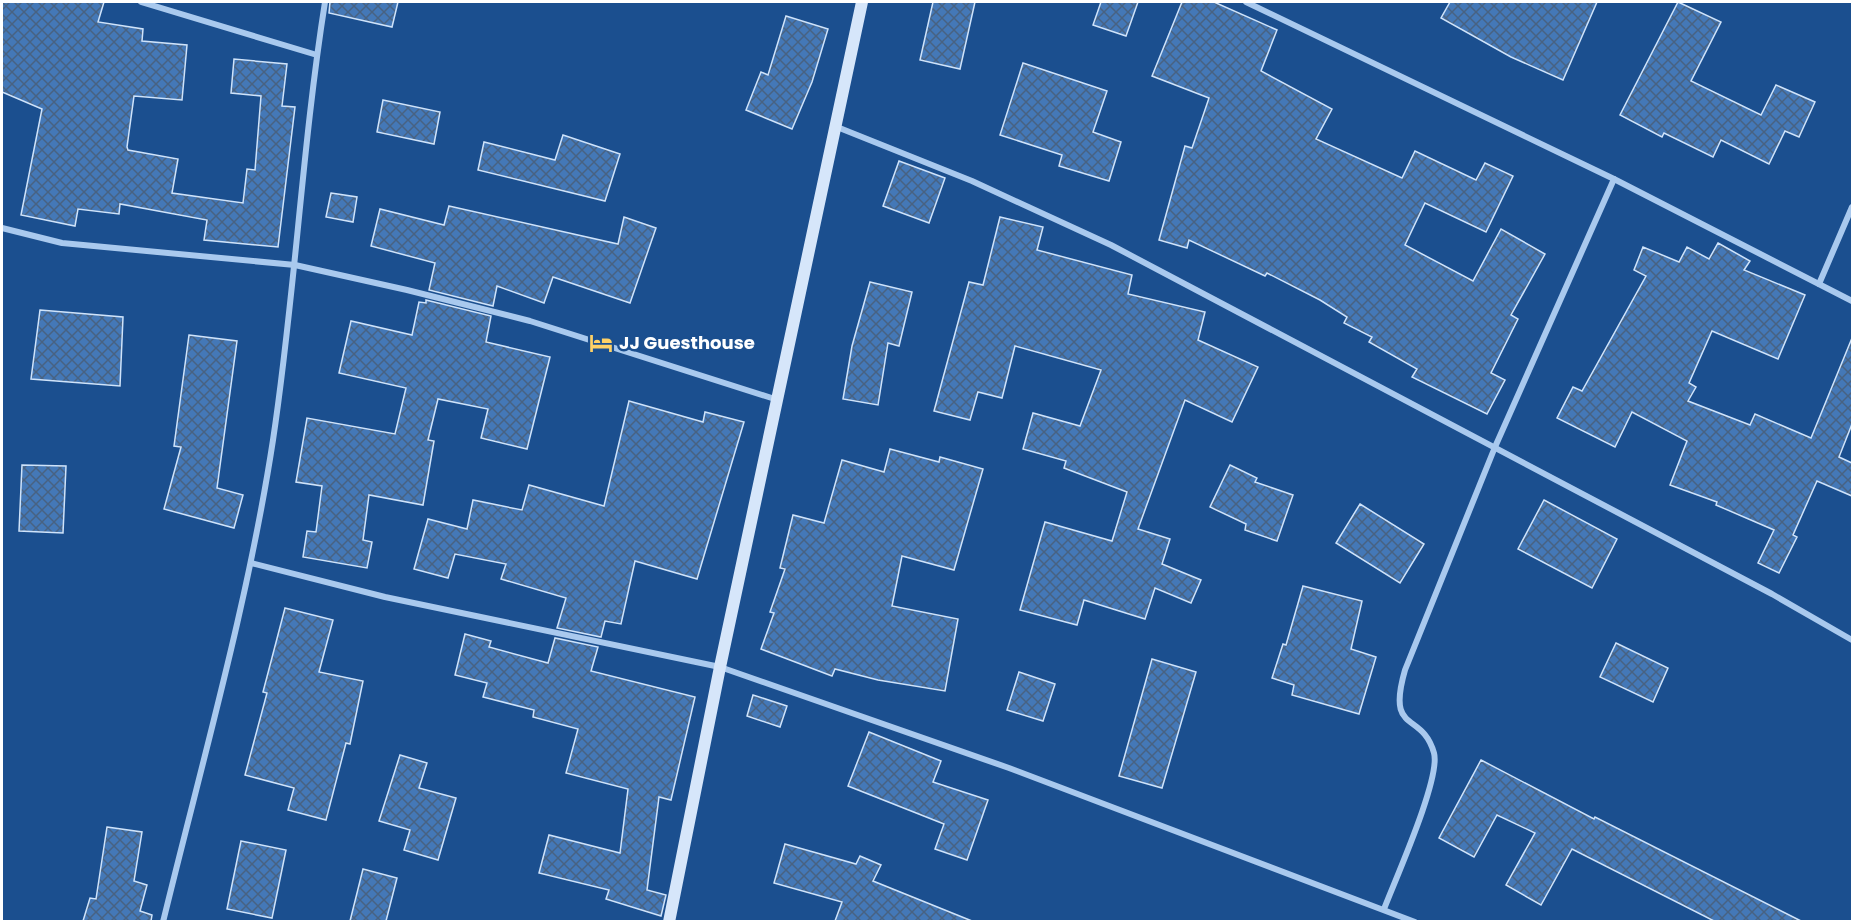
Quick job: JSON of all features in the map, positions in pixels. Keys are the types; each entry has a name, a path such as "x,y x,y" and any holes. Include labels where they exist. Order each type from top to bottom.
{"street":[{"path":"141,2 317,55"},
{"path":"164,921 251,563 274,430 294,265 298,210 325,2"},
{"path":"669,921 720,667 862,2"},
{"path":"1246,2 1614,179 1852,301"},
{"path":"837,127 972,181 1111,244 1772,594 1852,640"},
{"path":"1384,909 1434,777 1434,753 1423,734 1409,722 1399,708 1398,695 1405,670 1495,447 1614,179"},
{"path":"1820,284 1852,207"},
{"path":"2,228 62,243 294,265 530,321 778,400"},
{"path":"251,563 385,597 720,667 1020,772 1415,921"}],"building":[{"path":"2,2 104,2 98,22 143,29 142,41 187,45 182,100 134,96 127,147 128,150 178,159 172,193 243,203 247,169 255,170 261,96 231,93 234,59 287,64 282,106 295,107 278,247 204,240 207,220 120,204 119,214 78,209 75,226 21,215 42,109 2,92"},
{"path":"330,2 398,2 392,27 329,13"},
{"path":"933,2 975,2 960,69 920,60"},
{"path":"1101,2 1138,2 1126,36 1093,25"},
{"path":"1182,2 1214,2 1277,30 1261,71 1332,109 1316,139 1402,178 1415,151 1476,180 1485,163 1513,176 1486,232 1425,203 1405,245 1473,281 1501,229 1545,254 1511,315 1518,319 1491,373 1505,380 1487,414 1412,377 1417,369 1369,342 1372,337 1344,323 1347,317 1320,300 1267,273 1265,276 1189,240 1187,248 1159,240 1185,146 1192,148 1209,98 1152,76"},
{"path":"1450,2 1597,2 1563,80 1511,57 1441,18"},
{"path":"1678,2 1721,22 1691,81 1761,115 1776,85 1815,102 1799,137 1785,131 1769,164 1721,140 1713,157 1664,133 1662,137 1620,115"},
{"path":"786,16 828,29 812,82 792,129 746,110 761,72 768,75"},
{"path":"1023,63 1107,91 1093,132 1121,142 1109,181 1059,166 1062,155 1000,135"},
{"path":"383,100 440,112 434,144 377,132"},
{"path":"563,135 620,154 605,201 478,170 484,142 555,160"},
{"path":"899,161 945,178 929,223 883,206"},
{"path":"331,193 357,197 353,222 326,217"},
{"path":"449,206 618,244 624,217 656,228 630,303 553,277 544,303 497,286 493,306 429,290 435,263 371,246 380,209 444,225"},
{"path":"1000,217 1043,227 1037,250 1132,275 1128,294 1205,312 1198,340 1258,367 1232,422 1185,400 1138,529 1170,539 1162,564 1201,580 1191,603 1155,588 1145,619 1084,600 1077,625 1020,610 1045,522 1112,541 1127,492 1064,468 1066,461 1023,449 1033,413 1080,426 1101,370 1015,346 1002,398 978,392 970,420 934,411 969,282 983,285"},
{"path":"1718,243 1750,261 1744,270 1805,295 1778,359 1712,331 1689,383 1696,387 1688,401 1750,425 1755,414 1811,438 1852,338 1852,424 1839,457 1852,463 1852,496 1817,481 1793,535 1797,537 1779,573 1758,563 1774,530 1716,505 1717,502 1670,485 1687,441 1632,412 1615,447 1557,418 1573,387 1582,391 1646,276 1634,270 1643,247 1679,262 1687,247 1709,259"},
{"path":"870,282 912,292 899,346 888,343 878,405 843,399 852,346"},
{"path":"426,300 491,316 486,342 550,357 527,449 481,438 488,409 438,399 428,440 434,441 423,505 369,495 363,540 372,542 367,568 303,557 307,531 316,532 322,486 296,482 307,418 395,434 406,388 339,373 351,321 412,335 419,302 426,303"},
{"path":"40,310 123,317 120,386 31,379"},
{"path":"189,335 237,341 217,488 243,495 234,528 164,509 181,447 174,446"},
{"path":"629,401 703,422 705,412 744,422 697,579 635,561 621,624 605,621 601,637 557,628 566,598 501,579 506,564 455,554 448,578 414,569 428,519 467,529 473,500 522,510 529,485 604,506"},
{"path":"890,449 939,462 940,457 983,469 954,570 902,556 892,606 958,619 945,691 878,680 835,669 832,676 761,649 774,613 770,612 785,569 780,568 793,515 824,523 842,460 884,472"},
{"path":"22,465 66,466 63,533 19,531"},
{"path":"1230,465 1257,478 1255,482 1293,495 1277,541 1245,530 1246,524 1210,507"},
{"path":"1544,500 1617,539 1592,588 1518,549"},
{"path":"1360,504 1424,544 1400,583 1336,543"},
{"path":"1303,586 1362,601 1351,649 1376,657 1359,714 1292,695 1294,685 1272,678 1283,644 1286,645"},
{"path":"285,608 333,620 319,672 363,681 350,744 346,743 326,820 288,810 294,788 245,775 267,693 263,692"},
{"path":"465,634 491,641 489,647 548,663 555,638 598,647 591,671 695,697 671,800 659,797 647,890 666,895 661,916 606,899 609,890 539,873 549,835 620,853 628,789 566,773 578,729 533,717 534,710 483,697 487,683 455,675"},
{"path":"1616,643 1668,668 1653,702 1600,677"},
{"path":"1152,659 1196,672 1162,788 1119,776"},
{"path":"1019,672 1055,684 1043,721 1007,710"},
{"path":"753,695 787,706 780,727 747,716"},
{"path":"869,732 941,761 933,782 988,800 967,860 935,849 944,824 848,786"},
{"path":"400,755 427,763 419,788 456,798 438,860 404,850 410,830 379,821"},
{"path":"1481,760 1594,819 1595,817 1801,921 1714,921 1572,849 1541,905 1506,885 1535,833 1497,815 1474,857 1439,838"},
{"path":"107,827 142,832 134,881 147,885 140,911 152,915 151,921 83,921 90,898 96,899"},
{"path":"241,841 286,850 272,918 227,909"},
{"path":"785,844 856,864 860,856 881,865 873,881 972,921 835,921 842,902 774,883"},
{"path":"363,869 397,878 386,921 350,921"}],"place":[{"name":"JJ Guesthouse","path":"601,343"}]}
